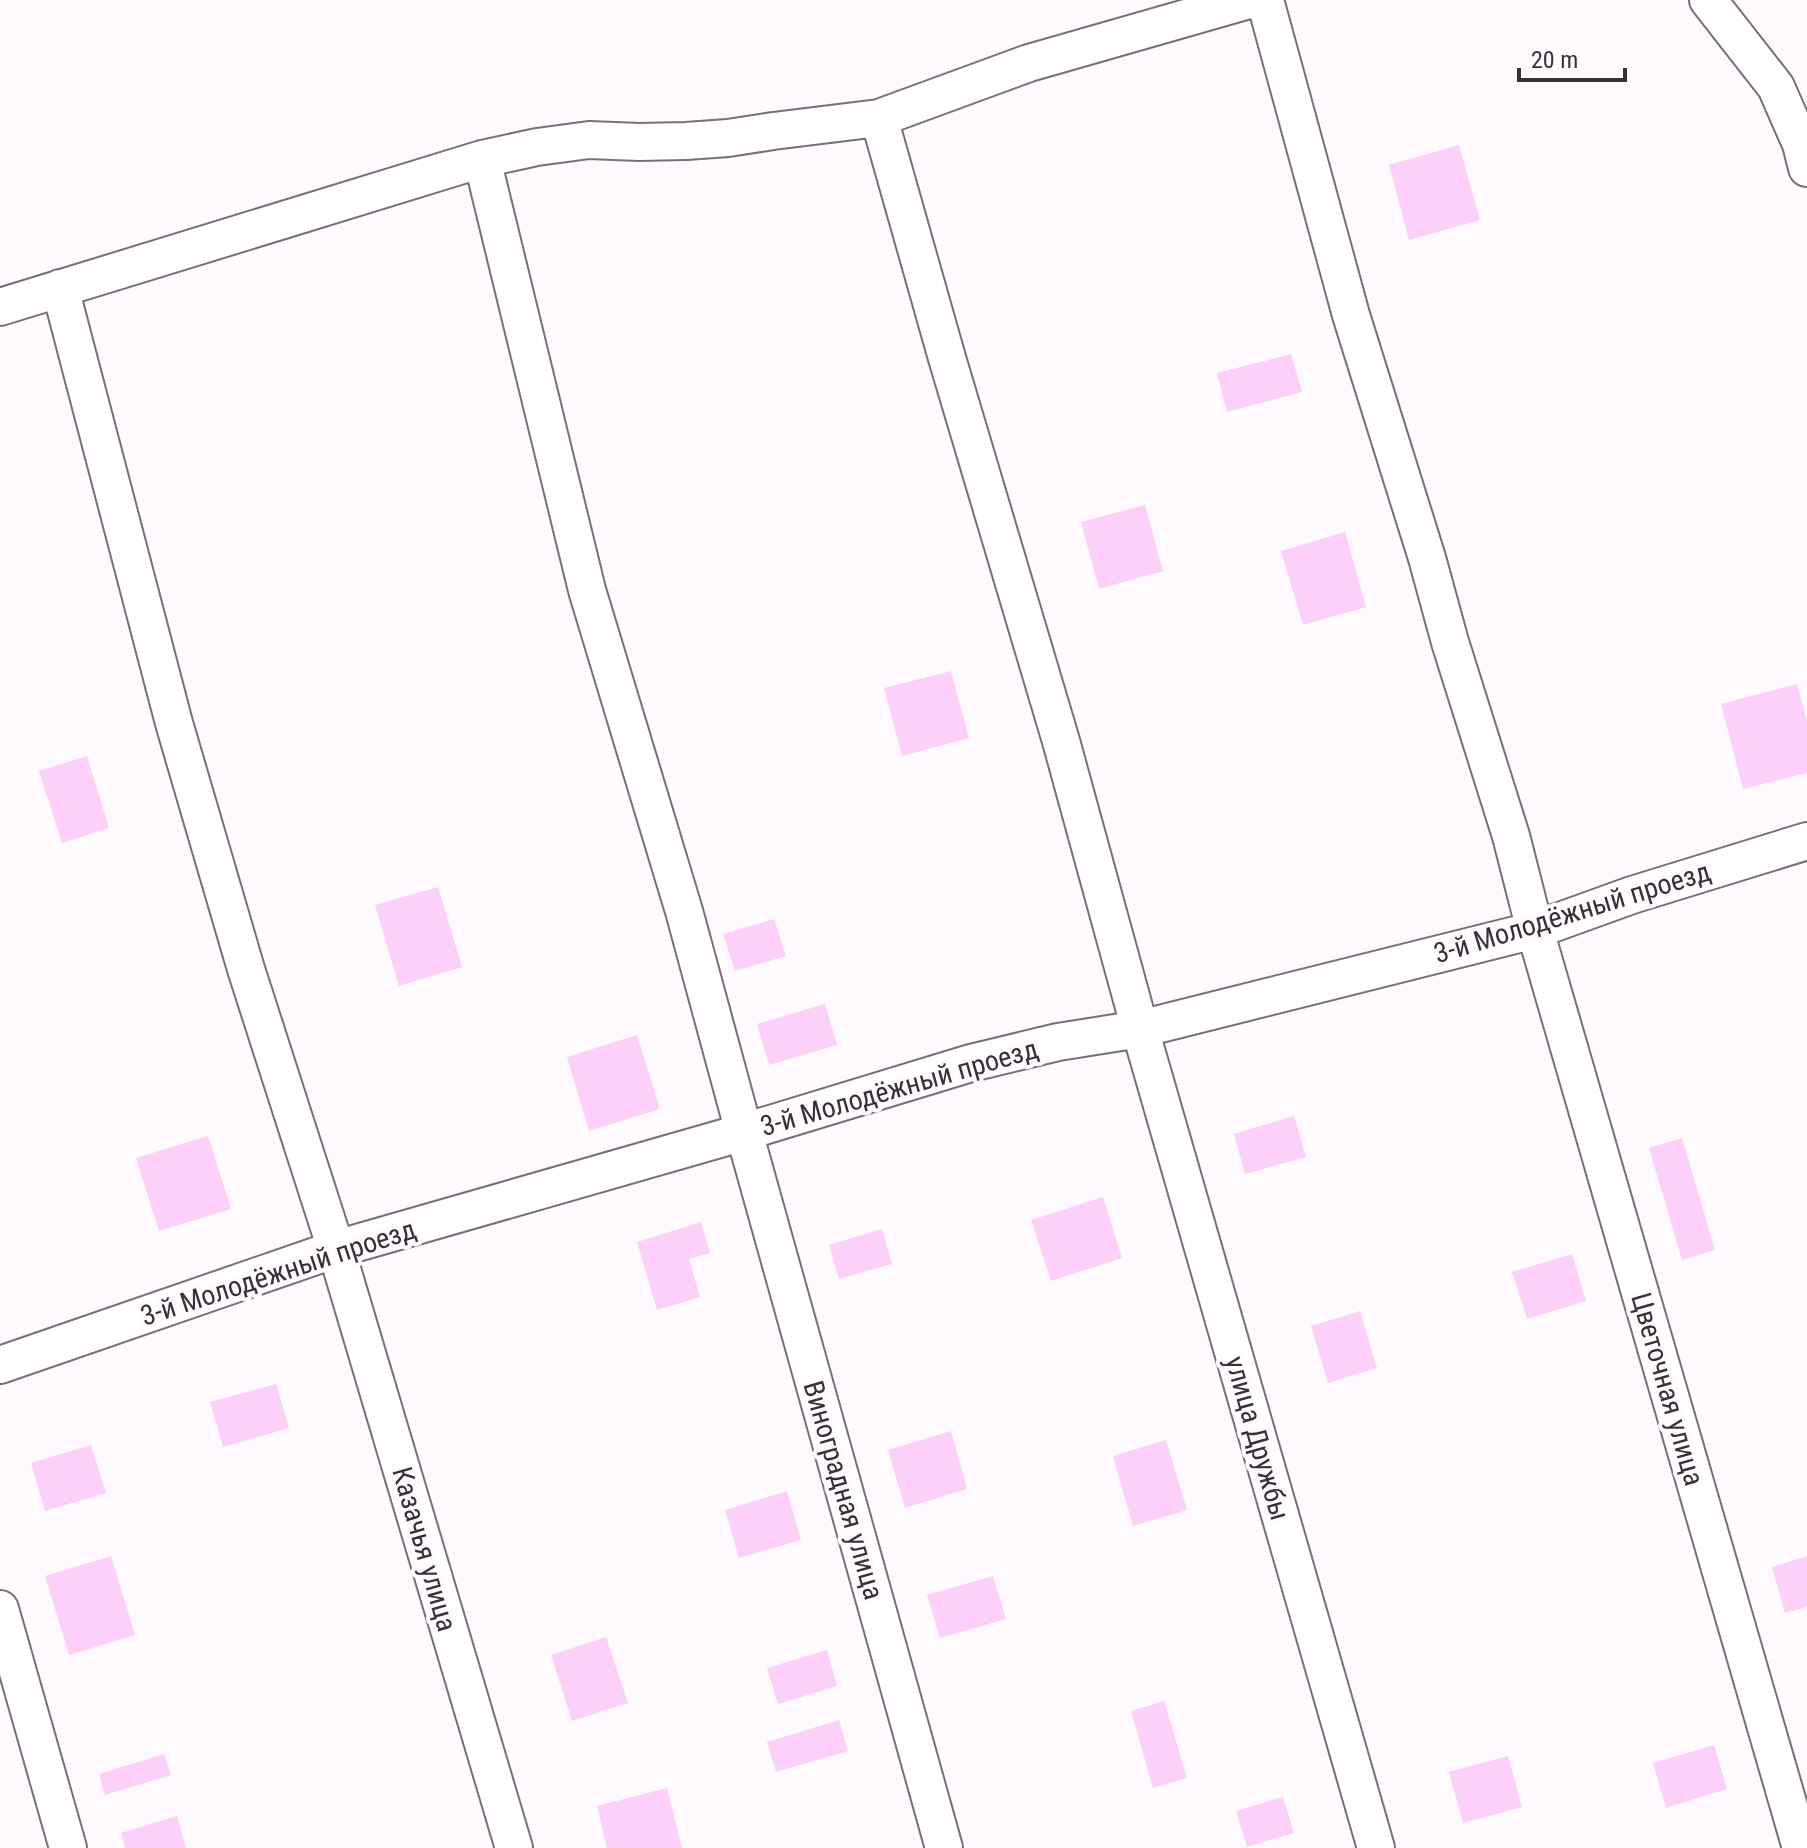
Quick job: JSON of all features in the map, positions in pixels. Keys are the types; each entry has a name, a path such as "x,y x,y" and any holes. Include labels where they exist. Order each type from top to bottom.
{"street":[{"path":"0,307 482,159 589,140 639,142 728,138 879,118 1029,63 1249,0"},
{"name":"Цветочная улица","path":"1265,0 1351,315 1511,836 1535,930 1801,1848"},
{"path":"1708,0 1776,87 1801,144 1807,168"},
{"name":"улица Дружбы","path":"879,118 1061,741 1140,1029 1376,1848"},
{"name":"Виноградная улица","path":"482,159 587,590 684,911 944,1848"},
{"name":"Казачья улица","path":"60,288 174,723 246,969 336,1249 514,1848"},
{"name":"3-й Молодёжный проезд","path":"0,1365 336,1249 744,1132 971,1063 1058,1042 1140,1029 1535,930 1632,895 1807,841"},
{"path":"0,1609 68,1848"}],"building":[{"path":"1459,145 1480,220 1409,240 1389,165"},
{"path":"1291,354 1302,392 1227,412 1217,373"},
{"path":"1145,505 1163,571 1099,589 1081,522"},
{"path":"1345,532 1366,607 1303,625 1281,551"},
{"path":"951,671 969,738 902,756 884,688"},
{"path":"1797,684 1807,721 1807,773 1743,789 1721,704"},
{"path":"87,756 109,828 62,843 39,771"},
{"path":"438,887 462,967 399,986 375,905"},
{"path":"774,919 786,956 735,971 723,934"},
{"path":"825,1004 837,1045 769,1065 757,1024"},
{"path":"637,1035 660,1109 589,1131 567,1057"},
{"path":"1294,1116 1306,1157 1245,1174 1234,1134"},
{"path":"208,1136 231,1209 159,1231 136,1158"},
{"path":"1682,1138 1715,1250 1682,1260 1649,1148"},
{"path":"1103,1197 1122,1258 1051,1281 1031,1220"},
{"path":"701,1222 710,1253 689,1259 700,1297 657,1310 637,1242"},
{"path":"882,1229 892,1264 839,1279 829,1245"},
{"path":"1572,1254 1586,1301 1527,1319 1512,1272"},
{"path":"1360,1311 1377,1368 1328,1383 1311,1326"},
{"path":"276,1384 289,1428 223,1447 210,1402"},
{"path":"951,1431 967,1489 905,1508 888,1450"},
{"path":"1166,1440 1187,1510 1133,1526 1113,1456"},
{"path":"91,1445 106,1493 45,1511 31,1463"},
{"path":"787,1491 801,1540 739,1558 725,1510"},
{"path":"111,1556 135,1635 69,1655 45,1576"},
{"path":"1807,1556 1807,1607 1785,1613 1772,1567"},
{"path":"993,1576 1006,1619 940,1638 927,1595"},
{"path":"606,1637 628,1703 572,1721 551,1655"},
{"path":"827,1650 837,1686 778,1704 767,1668"},
{"path":"1164,1701 1187,1778 1153,1788 1131,1711"},
{"path":"839,1720 848,1751 776,1772 767,1742"},
{"path":"1714,1745 1727,1789 1666,1808 1653,1763"},
{"path":"164,1754 171,1775 105,1795 99,1774"},
{"path":"1508,1756 1522,1807 1463,1823 1449,1772"},
{"path":"667,1788 682,1848 607,1848 597,1806"},
{"path":"1283,1797 1294,1833 1247,1847 1236,1811"},
{"path":"177,1816 186,1848 125,1848 121,1833"}]}
